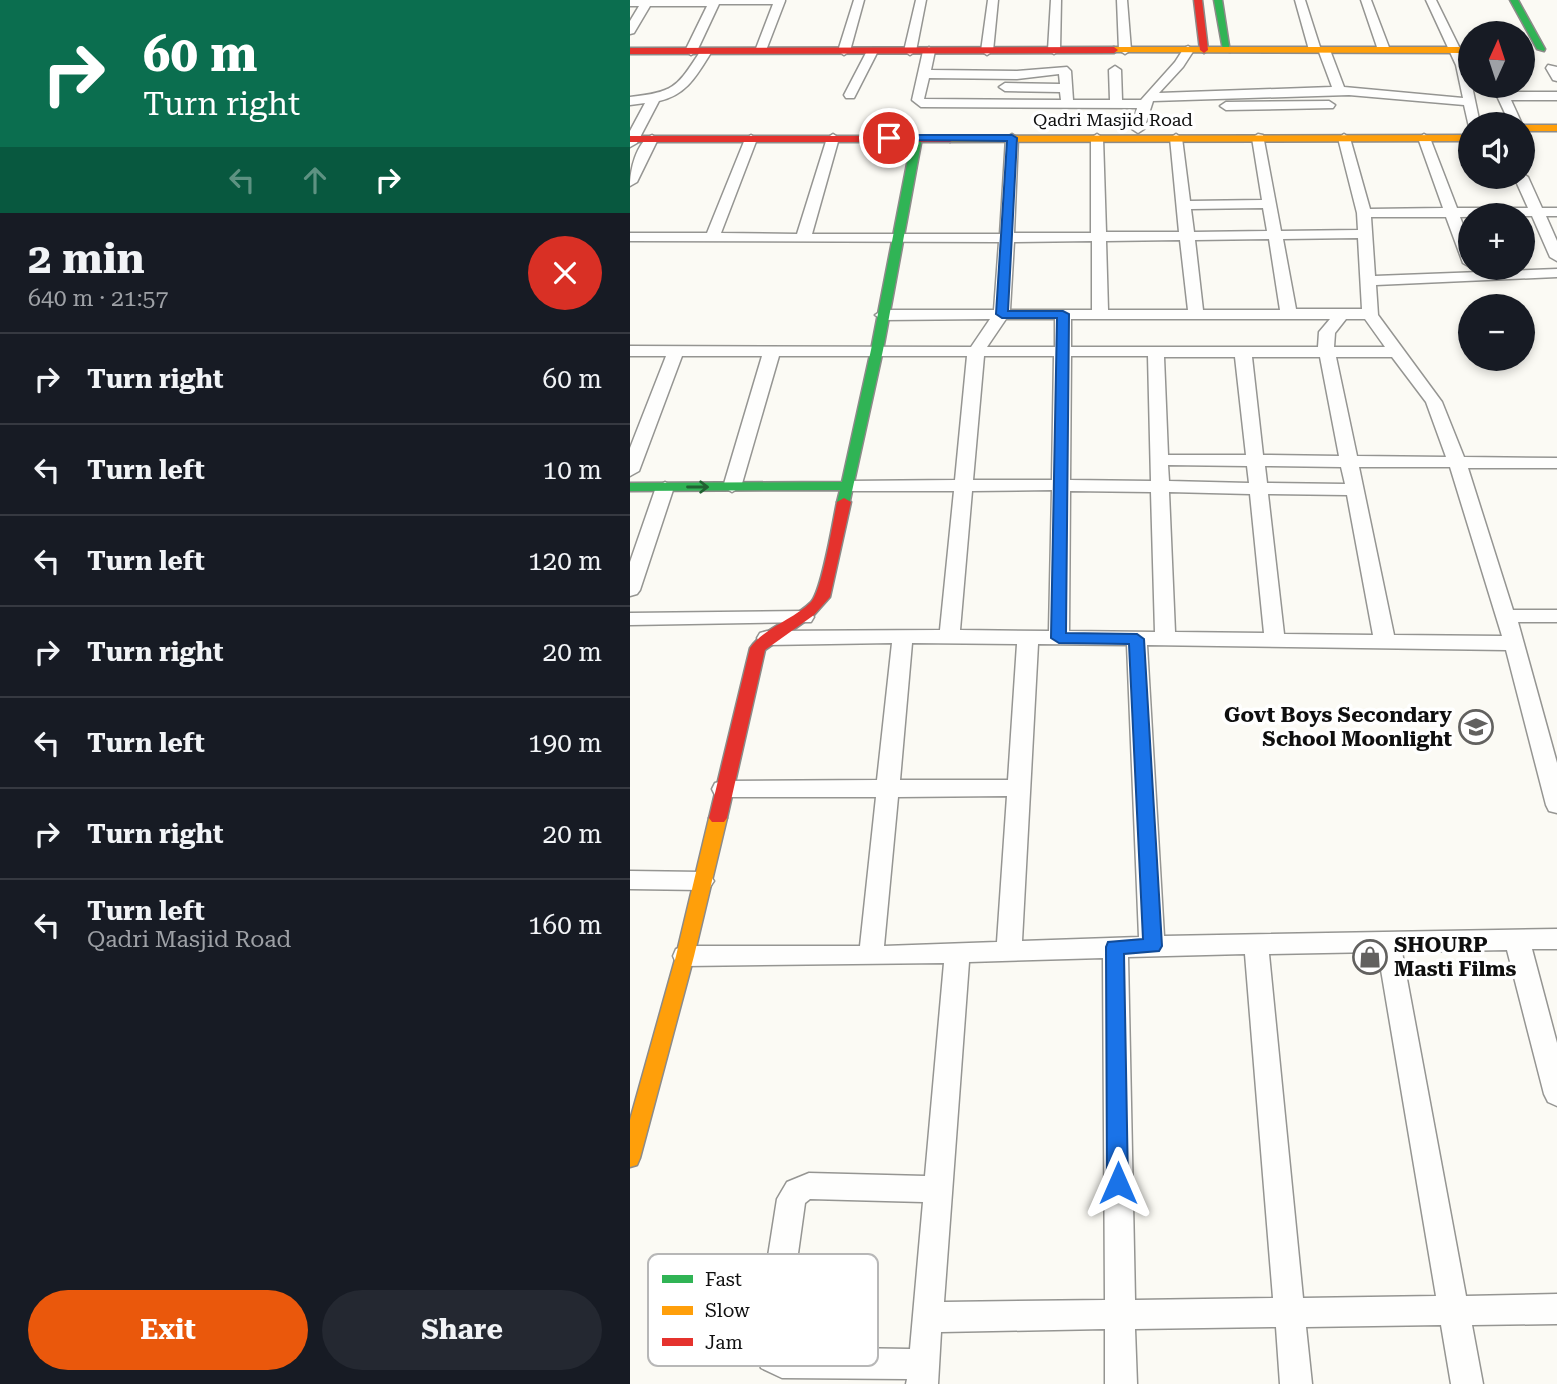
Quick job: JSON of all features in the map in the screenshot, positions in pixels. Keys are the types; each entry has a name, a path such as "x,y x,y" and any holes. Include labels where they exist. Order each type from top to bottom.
{"street":[{"path":"844,51 859,0"},
{"path":"910,51 920,0"},
{"path":"987,51 993,0"},
{"path":"1054,50 1056,0"},
{"path":"1122,0 1125,50"},
{"path":"1138,129 1146,102 1196,50 1198,0"},
{"path":"1218,0 1227,50"},
{"path":"1300,0 1319,50 1339,90"},
{"path":"1366,0 1384,50"},
{"path":"1431,0 1458,42"},
{"path":"1514,0 1549,49"},
{"path":"630,31 647,1"},
{"path":"630,100 679,92 699,51 714,1"},
{"path":"630,3 780,1 761,51"},
{"path":"630,51 1458,50"},
{"path":"850,95 872,51"},
{"path":"929,51 918,100 921,103 1116,104 1339,90 1468,102"},
{"path":"924,74 1017,75 1060,69 1065,71 1067,104"},
{"path":"1115,69 1116,104"},
{"path":"971,87 1066,88"},
{"path":"1510,112 1503,96 1557,96"},
{"path":"632,136 654,98"},
{"path":"1467,98 1471,112"},
{"path":"1146,102 1329,105"},
{"name":"Qadri Masjid Road","path":"632,136 1138,129 1458,128"},
{"path":"1535,128 1557,128"},
{"name":"Qadri Masjid Road","path":"632,136 652,139 1458,138"},
{"path":"803,239 833,138"},
{"path":"630,1158 685,956 758,648 780,628 817,608 823,597 877,350 917,138"},
{"path":"949,637 976,351 1002,314 1012,138"},
{"path":"1097,138 1100,314"},
{"path":"1176,138 1196,314"},
{"path":"1258,138 1289,314"},
{"path":"1344,138 1364,213 1370,315 1434,402 1457,463 1506,616 1557,805"},
{"path":"1424,138 1458,230"},
{"path":"1535,138 1557,138"},
{"path":"630,182 652,139"},
{"path":"712,238 751,139"},
{"path":"1526,189 1557,257"},
{"path":"1183,205 1269,204"},
{"path":"1364,213 1557,212"},
{"path":"630,237 897,239 1367,234"},
{"path":"1368,281 1458,271"},
{"path":"1535,272 1557,273"},
{"path":"1059,638 1063,314"},
{"path":"1342,314 1327,332 1327,352 1385,642"},
{"path":"883,315 1370,315"},
{"path":"630,351 1397,352"},
{"path":"630,471 676,351"},
{"path":"732,487 772,351"},
{"path":"1156,352 1165,639"},
{"path":"1243,352 1275,640"},
{"path":"1159,460 1557,463"},
{"path":"630,487 663,494 847,493 965,486 1062,485 1354,490"},
{"path":"630,501 663,494 732,487 847,493"},
{"path":"630,590 663,494"},
{"path":"1506,616 1557,616"},
{"path":"630,619 804,617"},
{"path":"767,638 903,636 1514,643"},
{"path":"871,956 903,636"},
{"path":"1009,951 1028,638"},
{"path":"1137,639 1152,946"},
{"path":"723,789 1019,788"},
{"path":"630,880 702,881"},
{"path":"1517,939 1557,1094"},
{"path":"685,956 871,956 1152,946 1557,939"},
{"path":"1388,942 1467,1384"},
{"path":"1256,944 1296,1384"},
{"path":"1115,947 1121,1384"},
{"path":"820,1366 923,1374 957,953"},
{"path":"783,1254 791,1199 797,1192 809,1186 938,1189"},
{"path":"928,1317 1557,1309"}],"traffic: fast":[{"path":"1218,0 1227,50"},
{"path":"1514,0 1541,49"},
{"path":"844,502 877,350 917,138"},
{"path":"630,487 848,486"}],"traffic: slow":[{"path":"1114,50 1458,50"},
{"path":"1535,128 1557,128"},
{"path":"950,139 1458,138"},
{"path":"630,1158 685,956 718,818"}],"traffic: jam":[{"path":"1198,0 1204,50"},
{"path":"630,51 1114,50"},
{"path":"630,139 950,139"},
{"path":"718,818 758,648 774,634 809,612 823,597 844,502"}],"place":[{"name":"Govt Boys Secondary School Moonlight","path":"1476,727"},
{"name":"SHOURP Masti Films","path":"1370,957"}],"route":[{"path":"889,138 1012,138 1002,314 1063,314 1059,638 1137,639 1152,946 1115,947 1118,1183"}]}
